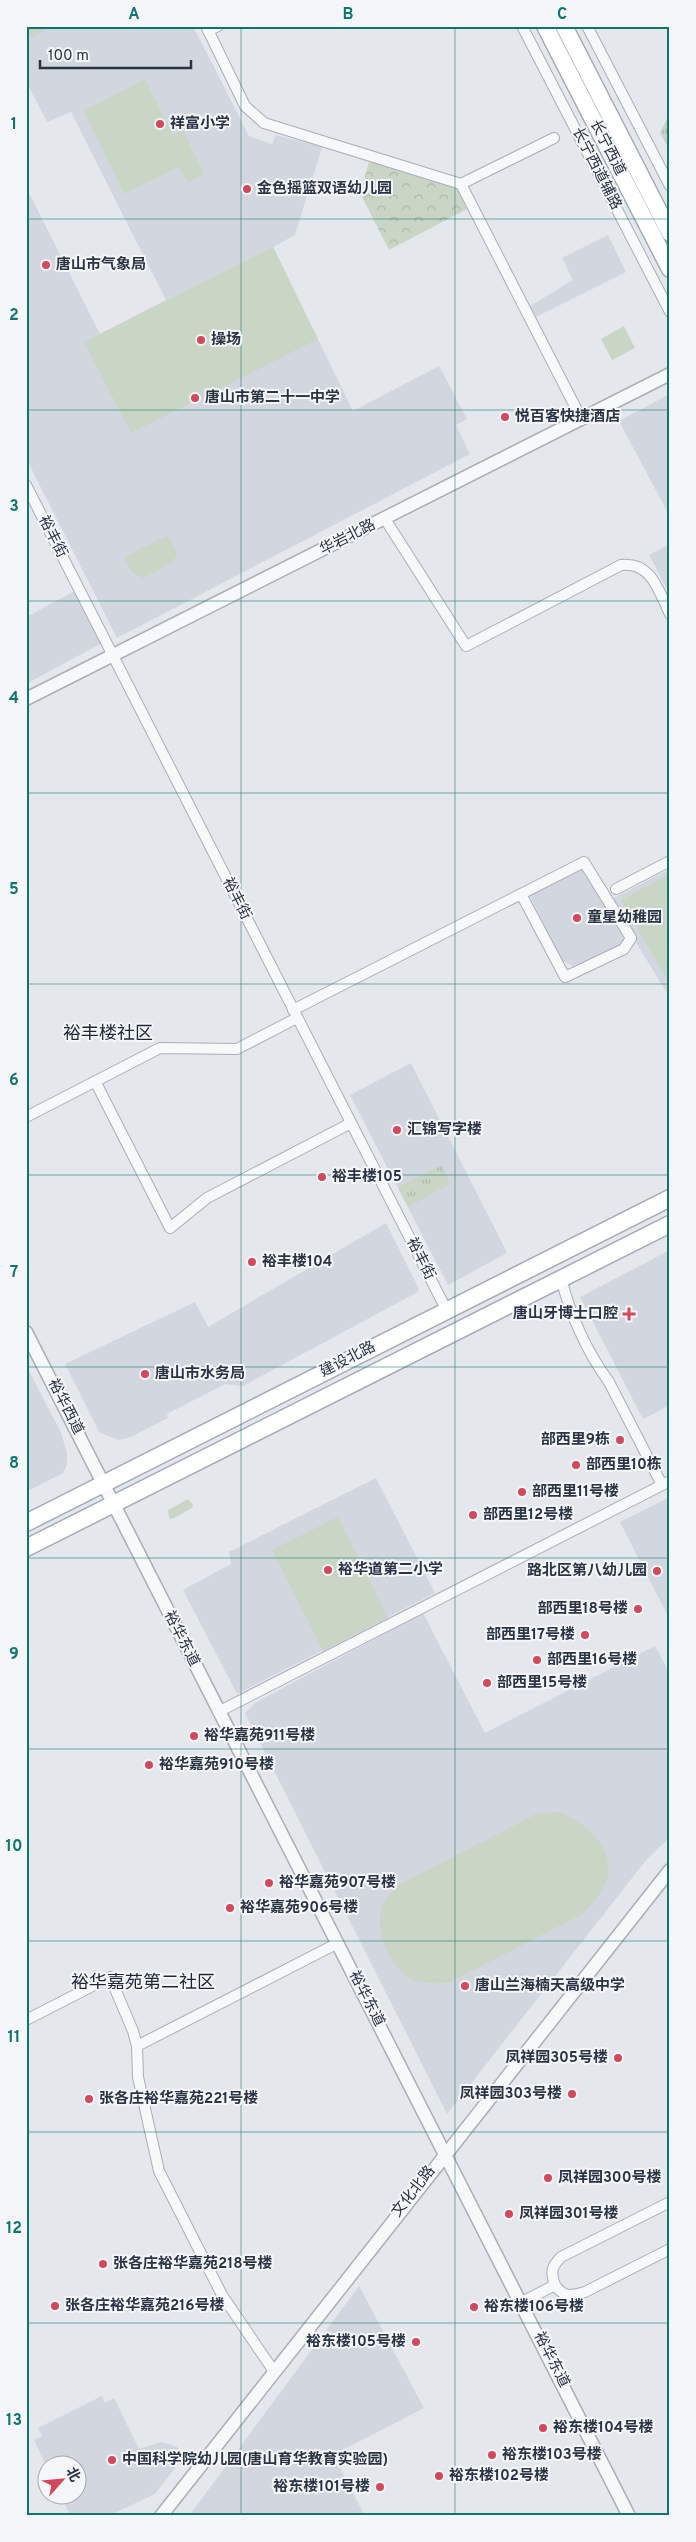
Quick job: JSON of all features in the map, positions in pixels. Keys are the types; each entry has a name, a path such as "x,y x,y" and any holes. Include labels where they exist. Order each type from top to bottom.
{"main road":[{"name":"长宁西道","path":"544,26 670,269"},
{"name":"长宁西道","path":"564,26 670,233"},
{"name":"建设北路","path":"26,1523 670,1198"},
{"name":"建设北路","path":"26,1548 670,1224"}],"street":[{"path":"218,26 207,29 245,106 264,123 461,184 554,138"},
{"name":"长宁西道辅路","path":"522,26 670,312"},
{"path":"588,26 670,186"},
{"path":"461,184 582,420"},
{"name":"华岩北路","path":"26,699 670,374"},
{"name":"裕丰街","path":"26,486 111,656 447,1311"},
{"path":"385,519 466,646 621,565 631,564 641,567 649,574 670,614"},
{"path":"616,889 670,861"},
{"path":"26,1117 160,1048 237,1049 295,1014 521,894 584,862 631,938 624,949 565,977 521,894"},
{"path":"95,1081 170,1228 207,1198 351,1124"},
{"path":"218,1712 666,1483 571,1311 562,1278"},
{"name":"裕华西道","path":"26,1332 103,1483"},
{"name":"裕华东道","path":"103,1483 218,1712 522,2302 629,2516"},
{"name":"文化北路","path":"160,2516 273,2370 670,1870"},
{"path":"137,2046 338,1943"},
{"path":"26,2020 110,1977 133,2031 137,2046 140,2087 159,2171 222,2295 273,2370"},
{"path":"670,2202 561,2257 554,2264 551,2275 560,2293 570,2296 578,2294 670,2248"},
{"path":"522,2302 555,2285"}],"shaded area":[{"path":"26,26 193,26 249,136 272,144 276,135 322,147 295,235 273,247 353,411 439,366 467,419 456,425 470,454 117,638 26,458 26,197 30,195 100,334 166,300 71,112 47,122 26,81"},
{"path":"608,235 626,272 536,317 530,306 573,280 562,258"},
{"path":"670,394 670,517 619,421"},
{"path":"670,544 670,595 649,555"},
{"path":"75,591 102,643 26,684 26,617"},
{"name":"童星幼稚园","path":"584,866 626,943 573,966 561,960 529,894"},
{"path":"670,869 670,998 610,900"},
{"path":"411,1063 507,1253 448,1285 350,1095"},
{"path":"386,1223 419,1289 416,1293 243,1386 225,1384 167,1414 168,1418 131,1437 118,1440 99,1432 65,1364 195,1302 208,1327"},
{"name":"唐山牙博士口腔","path":"670,1250 670,1405 643,1419 580,1297"},
{"path":"26,1365 61,1433 67,1453 67,1465 63,1473 26,1492"},
{"name":"裕华道第二小学","path":"376,1478 435,1593 237,1694 183,1590 231,1564 229,1552"},
{"name":"路北区第八幼儿园","path":"670,1497 670,1620 620,1522"},
{"name":"唐山兰海楠天高级中学","path":"423,1613 485,1733 655,1646 670,1674 670,1837 647,1859 447,2114 245,1713 255,1703"},
{"path":"359,2286 424,2408 333,2455 365,2516 189,2516"},
{"name":"中国科学院幼儿园(唐山育华教育实验园)","path":"102,2396 105,2403 114,2398 139,2449 161,2442 177,2447 185,2455 155,2494 108,2516 71,2516 65,2504 88,2504 88,2454 40,2454 34,2440 42,2436 38,2428"}],"green space":[{"path":"26,26 54,26 26,40"},
{"path":"145,79 173,135 183,130 204,174 188,183 179,167 124,194 84,111"},
{"path":"670,112 670,151 660,133"},
{"path":"370,159 456,187 467,209 389,250 360,193"},
{"name":"操场","path":"273,247 318,339 131,433 84,342"},
{"path":"624,326 635,348 612,360 601,339"},
{"path":"168,535 177,553 173,563 143,578 132,572 124,557"},
{"path":"670,874 670,984 621,900"},
{"path":"441,1165 450,1184 408,1207 398,1187"},
{"path":"188,1499 193,1505 192,1508 172,1519 169,1518 168,1510"},
{"path":"338,1517 388,1618 323,1651 272,1550"},
{"path":"560,1812 579,1822 595,1836 606,1854 608,1875 606,1881 598,1896 583,1914 450,1982 423,1983 413,1980 400,1970 387,1951 383,1940 380,1917 387,1897 398,1885 536,1814"}],"place":[{"name":"祥富小学","path":"160,124"},
{"name":"金色摇篮双语幼儿园","path":"247,189"},
{"name":"唐山市气象局","path":"46,265"},
{"name":"操场","path":"201,340"},
{"name":"唐山市第二十一中学","path":"195,398"},
{"name":"悦百客快捷酒店","path":"505,417"},
{"name":"童星幼稚园","path":"577,918"},
{"name":"汇锦写字楼","path":"397,1130"},
{"name":"裕丰楼105","path":"322,1177"},
{"name":"裕丰楼104","path":"252,1262"},
{"name":"唐山牙博士口腔","path":"629,1314"},
{"name":"唐山市水务局","path":"145,1374"},
{"name":"部西里9栋","path":"620,1440"},
{"name":"部西里10栋","path":"576,1465"},
{"name":"部西里11号楼","path":"522,1492"},
{"name":"部西里12号楼","path":"473,1515"},
{"name":"裕华道第二小学","path":"328,1570"},
{"name":"路北区第八幼儿园","path":"657,1571"},
{"name":"部西里18号楼","path":"638,1609"},
{"name":"部西里17号楼","path":"585,1635"},
{"name":"部西里16号楼","path":"537,1660"},
{"name":"部西里15号楼","path":"487,1683"},
{"name":"裕华嘉苑911号楼","path":"194,1736"},
{"name":"裕华嘉苑910号楼","path":"149,1765"},
{"name":"裕华嘉苑907号楼","path":"269,1883"},
{"name":"裕华嘉苑906号楼","path":"230,1908"},
{"name":"唐山兰海楠天高级中学","path":"465,1986"},
{"name":"凤祥园305号楼","path":"618,2058"},
{"name":"凤祥园303号楼","path":"572,2094"},
{"name":"张各庄裕华嘉苑221号楼","path":"89,2099"},
{"name":"凤祥园300号楼","path":"548,2178"},
{"name":"凤祥园301号楼","path":"509,2214"},
{"name":"张各庄裕华嘉苑218号楼","path":"103,2264"},
{"name":"张各庄裕华嘉苑216号楼","path":"55,2306"},
{"name":"裕东楼106号楼","path":"474,2307"},
{"name":"裕东楼105号楼","path":"416,2342"},
{"name":"裕东楼104号楼","path":"543,2428"},
{"name":"裕东楼103号楼","path":"492,2455"},
{"name":"中国科学院幼儿园(唐山育华教育实验园)","path":"112,2460"},
{"name":"裕东楼102号楼","path":"439,2476"},
{"name":"裕东楼101号楼","path":"380,2487"}],"district":[{"name":"裕丰楼社区","path":"108,1034"},
{"name":"裕华嘉苑第二社区","path":"143,1983"}]}
